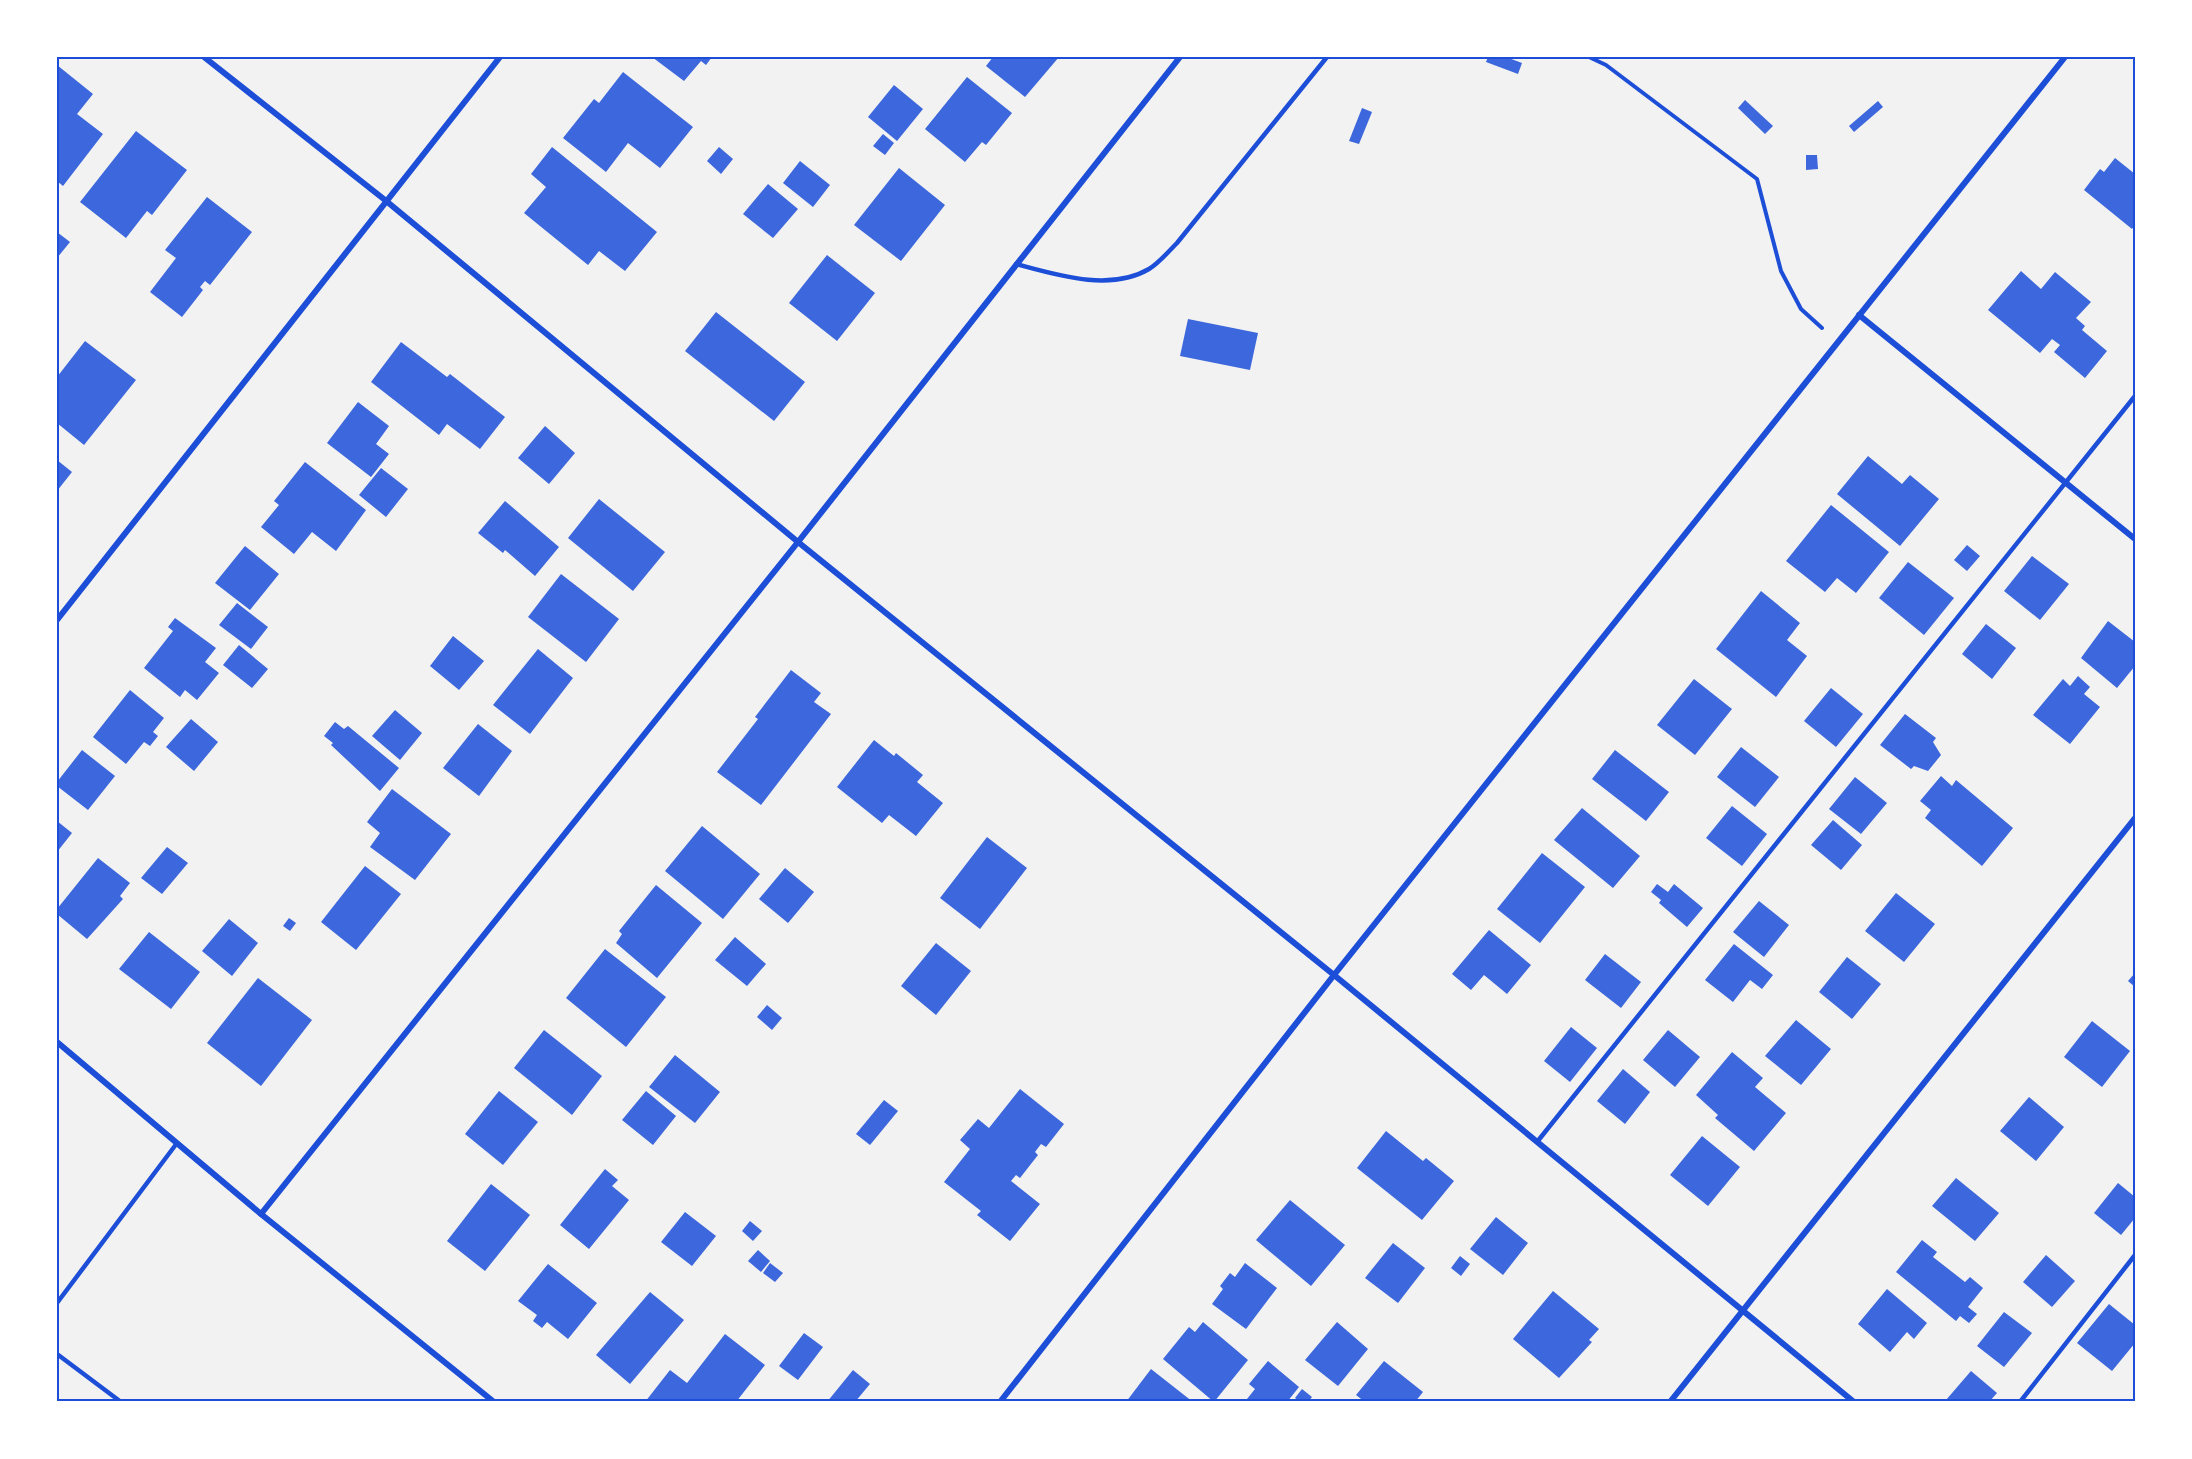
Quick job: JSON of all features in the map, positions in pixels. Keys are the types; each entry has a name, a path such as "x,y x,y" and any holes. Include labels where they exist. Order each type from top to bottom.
{"street":[{"path":"204,57 385,200 798,542 1334,975 1854,1402"},
{"path":"57,620 385,200 500,57"},
{"path":"261,1214 798,542 1180,57"},
{"path":"1000,1402 1334,975 2066,57"},
{"path":"1859,315 2135,539"},
{"path":"1670,1402 2135,818"},
{"path":"57,1042 261,1214 494,1402"}],"lane":[{"path":"1016,264 1062,276 1090,279 1118,279 1150,268 1177,243 1327,57"},
{"path":"1537,1142 2135,396"},
{"path":"57,1303 177,1143"},
{"path":"2020,1402 2135,1255"},
{"path":"57,1354 121,1402"}],"path":[{"path":"1589,57 1606,65 1756,179 1781,271 1801,309 1838,343"},
{"path":"1604,57 1606,65"}],"building":[{"path":"652,57 712,57 706,65 701,61 684,81"},
{"path":"993,57 1059,57 1025,97 986,66"},
{"path":"1488,57 1506,57 1522,63 1518,74 1486,62"},
{"path":"57,65 93,94 77,114 103,134 63,186 57,181"},
{"path":"623,72 693,127 660,168 628,143 606,172 563,138 594,99 599,103"},
{"path":"967,77 1012,113 986,145 982,142 965,162 925,129"},
{"path":"894,85 923,109 897,141 868,117"},
{"path":"1745,100 1773,126 1765,134 1738,108"},
{"path":"1878,101 1883,107 1854,132 1849,126"},
{"path":"1362,108 1372,112 1359,144 1349,141"},
{"path":"136,131 187,170 152,215 147,211 126,238 80,202"},
{"path":"883,134 894,143 885,155 873,146"},
{"path":"552,147 657,232 625,271 599,251 588,265 524,213 546,187 531,174"},
{"path":"719,147 733,159 721,174 707,161"},
{"path":"1806,155 1817,155 1818,169 1806,170"},
{"path":"2115,158 2135,174 2135,225 2132,229 2084,190 2100,169 2104,172"},
{"path":"800,161 830,185 813,207 783,183"},
{"path":"899,168 945,205 901,261 854,225"},
{"path":"768,184 798,209 773,238 743,214"},
{"path":"207,197 252,232 210,285 205,281 200,287 203,290 182,317 150,292 176,258 165,250"},
{"path":"57,232 70,242 57,258"},
{"path":"827,255 875,293 837,341 789,303"},
{"path":"2021,271 2041,289 2055,272 2091,302 2076,318 2085,326 2082,330 2107,351 2085,378 2054,352 2060,345 2052,339 2040,353 1988,310"},
{"path":"716,312 805,382 774,421 685,351"},
{"path":"1188,319 1258,333 1250,370 1180,356"},
{"path":"85,341 136,380 84,445 57,423 57,377"},
{"path":"401,342 447,377 450,374 505,417 480,449 447,424 439,435 371,382"},
{"path":"358,402 389,426 376,444 389,454 371,477 327,443"},
{"path":"545,426 575,453 549,484 518,458"},
{"path":"1868,456 1902,484 1910,475 1939,499 1900,546 1837,494"},
{"path":"57,460 72,472 57,491"},
{"path":"305,462 366,510 336,551 312,532 294,554 261,527 279,505 274,501"},
{"path":"381,468 408,489 386,517 359,495"},
{"path":"599,499 665,552 633,591 568,538"},
{"path":"505,501 559,547 535,576 505,550 503,553 478,533"},
{"path":"1831,505 1889,552 1856,593 1837,578 1825,592 1786,561"},
{"path":"1967,545 1980,556 1967,571 1954,560"},
{"path":"245,546 279,574 250,610 215,583"},
{"path":"2032,556 2069,584 2040,620 2004,591"},
{"path":"1908,562 1954,598 1924,635 1879,598"},
{"path":"561,574 619,619 586,662 528,617"},
{"path":"1761,591 1800,623 1787,640 1807,656 1776,697 1716,649"},
{"path":"237,603 268,627 251,649 219,625"},
{"path":"175,618 216,648 205,662 219,673 197,700 185,690 180,697 144,668 173,631 168,627"},
{"path":"2108,621 2135,642 2135,666 2117,688 2081,658"},
{"path":"1986,624 2016,648 1992,679 1962,654"},
{"path":"453,636 484,661 459,690 430,666"},
{"path":"239,645 268,669 252,688 223,665"},
{"path":"538,649 573,678 530,734 493,705"},
{"path":"791,670 821,693 814,702 831,714 761,805 717,772 758,719 755,717"},
{"path":"2078,676 2090,687 2084,694 2100,707 2070,744 2033,715 2063,679 2070,686"},
{"path":"1694,679 1732,709 1695,755 1657,725"},
{"path":"1831,688 1863,714 1836,747 1804,721"},
{"path":"130,690 164,718 153,732 158,736 150,746 144,742 126,764 93,737"},
{"path":"395,710 422,733 400,760 372,736"},
{"path":"1905,714 1936,738 1933,742 1941,755 1928,771 1914,766 1911,769 1880,745"},
{"path":"191,719 218,742 194,771 166,747"},
{"path":"335,722 344,729 348,726 399,768 380,791 324,736"},
{"path":"478,724 512,751 479,796 443,768"},
{"path":"874,740 894,756 896,753 923,775 917,782 943,803 916,836 889,815 882,823 837,787"},
{"path":"1741,747 1779,777 1755,807 1717,777"},
{"path":"82,750 115,776 88,810 57,786 57,782"},
{"path":"1615,750 1669,792 1646,821 1592,779"},
{"path":"1941,776 1952,786 1956,780 2013,828 1982,866 1925,818 1931,810 1920,801"},
{"path":"1855,777 1887,803 1861,834 1829,809"},
{"path":"392,789 451,834 415,880 370,847 380,833 367,822"},
{"path":"1732,806 1767,834 1742,866 1706,838"},
{"path":"1582,808 1640,856 1613,888 1554,840"},
{"path":"1833,820 1862,845 1841,870 1811,845"},
{"path":"57,821 72,833 57,852"},
{"path":"702,826 760,874 723,919 665,871"},
{"path":"987,837 1027,868 980,929 940,898"},
{"path":"167,847 188,863 162,894 141,878"},
{"path":"1542,853 1585,887 1540,943 1497,909"},
{"path":"98,858 130,883 120,896 123,899 87,939 57,914 57,909"},
{"path":"365,866 401,894 356,950 321,922"},
{"path":"785,868 814,892 788,923 759,899"},
{"path":"1657,884 1668,892 1674,884 1703,908 1687,927 1659,903 1661,900 1651,892"},
{"path":"656,885 702,923 657,978 616,943 622,934 619,931"},
{"path":"1896,893 1935,924 1904,962 1865,931"},
{"path":"1759,901 1789,925 1764,957 1733,932"},
{"path":"289,918 296,923 290,931 283,926"},
{"path":"229,919 258,943 232,976 202,951"},
{"path":"1489,930 1531,965 1507,994 1484,975 1471,990 1452,974"},
{"path":"149,932 200,972 171,1009 119,969"},
{"path":"735,937 766,964 747,986 715,960"},
{"path":"936,943 971,971 936,1015 901,986"},
{"path":"1734,944 1773,975 1762,989 1750,980 1733,1002 1705,980"},
{"path":"605,949 666,997 626,1047 566,998"},
{"path":"1605,954 1641,982 1621,1008 1585,980"},
{"path":"1847,957 1881,984 1852,1019 1819,992"},
{"path":"2135,973 2135,987 2128,981"},
{"path":"258,978 312,1020 261,1086 207,1043"},
{"path":"767,1005 782,1018 772,1030 757,1017"},
{"path":"1796,1020 1831,1049 1801,1085 1765,1056"},
{"path":"2092,1021 2130,1051 2102,1087 2064,1057"},
{"path":"1571,1027 1597,1048 1570,1082 1544,1061"},
{"path":"544,1030 602,1076 572,1115 514,1068"},
{"path":"1668,1030 1700,1057 1675,1087 1643,1060"},
{"path":"1732,1052 1763,1078 1755,1087 1786,1113 1754,1151 1715,1118 1718,1115 1696,1095"},
{"path":"675,1055 720,1092 695,1123 649,1087"},
{"path":"1623,1069 1650,1092 1625,1124 1597,1101"},
{"path":"1020,1089 1064,1124 1046,1147 1041,1144 1035,1152 1038,1155 1020,1178 1016,1175 1011,1181 1040,1204 1010,1241 977,1215 981,1211 944,1182 970,1149 960,1140 978,1119 989,1128"},
{"path":"499,1091 538,1122 503,1165 465,1134"},
{"path":"646,1091 676,1116 653,1145 622,1120"},
{"path":"2029,1097 2064,1127 2036,1161 2000,1131"},
{"path":"884,1100 898,1111 870,1145 856,1134"},
{"path":"1386,1131 1423,1161 1426,1158 1454,1181 1422,1220 1357,1168"},
{"path":"1702,1136 1740,1167 1708,1206 1670,1175"},
{"path":"605,1169 618,1180 612,1186 629,1200 589,1249 560,1225"},
{"path":"1956,1178 1999,1213 1975,1241 1932,1206"},
{"path":"2118,1183 2135,1197 2135,1218 2121,1235 2094,1213"},
{"path":"491,1184 530,1215 485,1271 447,1241"},
{"path":"1290,1200 1345,1245 1311,1286 1256,1240"},
{"path":"685,1212 716,1236 692,1266 661,1242"},
{"path":"1496,1217 1528,1243 1503,1275 1470,1249"},
{"path":"750,1221 762,1231 753,1241 742,1231"},
{"path":"1922,1240 1937,1252 1933,1257 1965,1282 1970,1277 1983,1288 1968,1307 1977,1314 1969,1323 1960,1316 1956,1321 1896,1272"},
{"path":"1393,1243 1425,1268 1398,1303 1365,1278"},
{"path":"758,1250 770,1261 761,1272 748,1261"},
{"path":"2046,1255 2075,1281 2052,1307 2023,1282"},
{"path":"1460,1256 1470,1264 1461,1276 1451,1268"},
{"path":"770,1263 783,1273 775,1282 763,1273"},
{"path":"1245,1263 1277,1288 1246,1329 1212,1304 1223,1289 1220,1286 1230,1273 1235,1277"},
{"path":"548,1264 597,1303 568,1339 547,1322 542,1328 533,1321 537,1315 518,1301"},
{"path":"1887,1289 1927,1323 1914,1339 1907,1332 1890,1352 1858,1324"},
{"path":"1553,1291 1599,1329 1589,1340 1592,1342 1559,1378 1513,1339"},
{"path":"650,1292 684,1320 630,1384 596,1355"},
{"path":"2109,1304 2135,1325 2135,1343 2112,1371 2077,1343"},
{"path":"2004,1312 2032,1333 2004,1367 1977,1346"},
{"path":"1203,1322 1248,1360 1214,1402 1163,1359 1189,1327 1195,1332"},
{"path":"1337,1322 1368,1349 1338,1386 1305,1360"},
{"path":"804,1333 823,1347 798,1380 779,1366"},
{"path":"725,1334 765,1365 736,1402 645,1402 670,1370 687,1383"},
{"path":"1268,1361 1299,1387 1287,1402 1250,1402 1247,1399 1255,1389 1249,1384"},
{"path":"1384,1361 1423,1392 1415,1402 1365,1402 1356,1395"},
{"path":"1151,1369 1193,1402 1126,1402"},
{"path":"853,1370 870,1384 855,1402 827,1402"},
{"path":"1971,1371 1997,1393 1989,1402 1948,1402 1946,1400"},
{"path":"1302,1389 1312,1397 1308,1402 1300,1402 1295,1398"}]}
